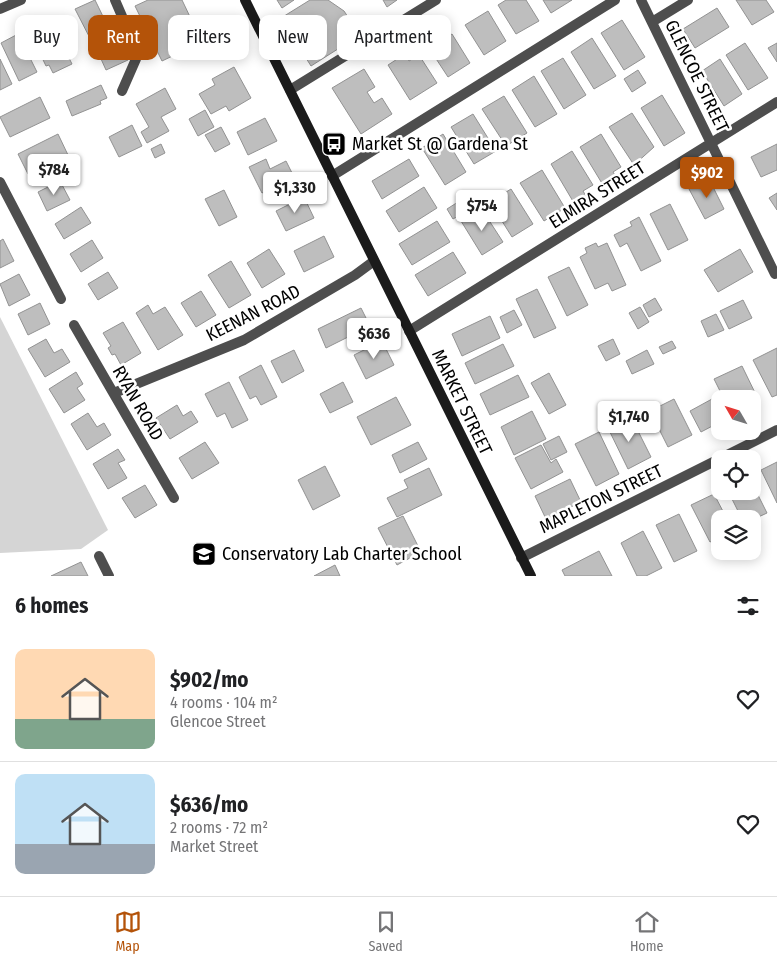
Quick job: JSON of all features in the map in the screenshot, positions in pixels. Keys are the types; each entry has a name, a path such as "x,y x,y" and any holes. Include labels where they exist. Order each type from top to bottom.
{"main road":[{"name":"MARKET STREET","path":"245,0 531,576"}],"street":[{"path":"0,9 21,0"},
{"path":"115,0 137,51 136,59 122,91"},
{"path":"290,90 436,0"},
{"path":"332,176 615,0"},
{"name":"GLENCOE STREET","path":"641,0 775,274"},
{"path":"652,22 688,0"},
{"name":"ELMIRA STREET","path":"409,331 777,102"},
{"path":"0,182 61,299"},
{"name":"KEENAN ROAD","path":"114,393 244,340 355,276 374,261"},
{"name":"RYAN ROAD","path":"74,325 174,498"},
{"name":"MAPLETON STREET","path":"521,558 777,430"},
{"path":"99,556 108,576"}],"shaded area":[{"path":"0,317 108,530 81,549 0,553"}],"building":[{"path":"95,0 102,15 88,15 88,34 75,9"},
{"path":"148,0 182,0 189,15 168,15 168,58 162,61 158,53 158,15 139,15 135,6"},
{"path":"277,0 294,0 282,8"},
{"path":"310,0 328,0 347,15 337,15 337,50 327,56 327,15 286,15"},
{"path":"383,0 397,0 387,7"},
{"path":"506,0 526,0 539,21 516,34 498,5"},
{"path":"543,0 572,0 551,13"},
{"path":"736,0 766,0 774,12 752,25"},
{"path":"717,8 729,27 695,48 683,29"},
{"path":"488,11 506,41 484,55 465,25"},
{"path":"622,20 645,57 624,70 601,33"},
{"path":"451,35 470,63 448,77 437,60 451,60"},
{"path":"15,36 15,60 31,60 37,72 19,81 1,43"},
{"path":"592,38 616,76 594,89 571,52"},
{"path":"745,43 768,78 748,90 726,55"},
{"path":"777,43 777,62 768,48"},
{"path":"563,58 586,95 564,109 541,71"},
{"path":"0,59 12,84 0,90"},
{"path":"720,59 742,94 724,106 702,71"},
{"path":"43,60 70,60 72,64 53,73 49,65 46,66"},
{"path":"102,60 128,60 106,70"},
{"path":"307,60 320,60 311,66"},
{"path":"396,60 422,60 437,83 410,100 388,65"},
{"path":"234,67 251,98 229,111 226,106 211,114 199,94 215,85 212,79"},
{"path":"364,69 375,87 367,92 374,103 382,98 392,114 361,134 332,88"},
{"path":"638,70 646,83 632,92 624,79"},
{"path":"534,76 557,114 535,127 512,90"},
{"path":"101,85 107,98 100,101 101,104 72,116 66,101"},
{"path":"165,88 176,109 161,117 169,131 147,143 141,132 149,127 136,104"},
{"path":"662,95 685,133 664,146 641,108"},
{"path":"504,96 527,133 506,146 482,109"},
{"path":"40,97 50,118 10,137 0,117"},
{"path":"205,110 214,127 198,136 189,119"},
{"path":"632,113 654,147 634,165 609,127"},
{"path":"473,114 496,151 474,164 451,127"},
{"path":"265,118 277,141 248,155 237,132"},
{"path":"132,125 142,146 119,157 109,137"},
{"path":"221,127 230,144 215,152 205,135"},
{"path":"58,134 68,155 28,174 18,154"},
{"path":"443,134 466,172 445,185 422,148"},
{"path":"601,134 621,167 613,172 616,177 603,185 580,147"},
{"path":"161,144 165,153 155,158 151,149"},
{"path":"777,144 777,170 761,177 751,157"},
{"path":"572,151 593,185 583,191 586,196 574,203 551,164"},
{"path":"266,159 270,169 286,161 294,177 262,193 249,167"},
{"path":"409,159 419,176 382,199 372,181"},
{"path":"542,170 565,208 544,221 520,183"},
{"path":"709,179 724,209 705,219 689,189"},
{"path":"60,181 70,200 47,211 38,192"},
{"path":"424,187 437,208 399,232 386,211"},
{"path":"511,189 533,224 512,237 490,202"},
{"path":"224,190 237,217 219,226 205,199"},
{"path":"777,193 777,210 769,198"},
{"path":"304,197 314,218 286,231 276,211"},
{"path":"458,202 465,212 453,219 447,209"},
{"path":"670,204 688,240 668,250 650,214"},
{"path":"81,207 91,223 64,239 55,224"},
{"path":"481,208 503,242 482,255 461,221"},
{"path":"639,217 661,261 641,271 627,243 620,247 614,235 632,226 630,222"},
{"path":"437,221 450,242 412,265 399,244"},
{"path":"324,236 334,257 304,272 294,251"},
{"path":"3,239 14,261 0,268 0,241"},
{"path":"92,240 103,258 81,272 70,254"},
{"path":"596,243 598,247 607,243 626,285 612,291 608,283 595,289 580,257 587,253 585,248"},
{"path":"269,249 285,274 262,288 247,263"},
{"path":"740,249 753,272 718,292 704,270"},
{"path":"453,252 466,273 428,296 415,275"},
{"path":"231,261 251,295 229,308 208,275"},
{"path":"569,267 588,305 567,316 548,277"},
{"path":"108,272 118,288 98,300 88,284"},
{"path":"19,274 30,295 9,306 0,284"},
{"path":"537,289 556,328 534,338 516,299"},
{"path":"201,291 216,315 196,327 181,303"},
{"path":"655,298 662,310 649,317 643,305"},
{"path":"743,300 752,318 729,329 720,311"},
{"path":"40,303 50,324 28,335 18,314"},
{"path":"148,305 153,314 165,307 183,335 158,350 136,313"},
{"path":"640,307 649,322 638,329 629,313"},
{"path":"361,308 370,326 326,348 318,329"},
{"path":"514,310 522,325 507,333 500,317"},
{"path":"716,314 724,330 708,337 701,321"},
{"path":"490,316 500,338 462,356 452,334"},
{"path":"123,322 141,353 121,365 115,354 112,355 108,348 111,346 103,333"},
{"path":"46,339 54,353 62,349 70,362 45,377 28,349"},
{"path":"613,339 620,354 606,361 598,346"},
{"path":"382,341 394,365 366,379 354,355"},
{"path":"672,341 676,348 663,354 659,347"},
{"path":"503,344 514,366 475,384 465,363"},
{"path":"777,348 777,395 772,397 753,360"},
{"path":"294,350 304,371 282,383 271,361"},
{"path":"647,350 654,364 632,374 626,361"},
{"path":"261,365 277,397 261,405 256,396 250,399 239,377"},
{"path":"742,366 754,390 720,390 714,379"},
{"path":"76,372 83,384 77,388 85,400 64,413 49,389"},
{"path":"549,373 566,405 549,414 531,383"},
{"path":"518,375 529,397 490,415 480,394"},
{"path":"229,382 248,420 232,428 225,413 217,417 205,394"},
{"path":"343,382 353,402 330,413 320,394"},
{"path":"396,397 411,425 371,445 357,417"},
{"path":"674,399 692,435 668,447 650,411"},
{"path":"711,400 711,427 701,432 690,411"},
{"path":"177,405 183,416 191,411 198,422 170,439 156,418"},
{"path":"532,411 546,439 514,455 501,427"},
{"path":"88,413 97,427 104,423 111,435 87,450 71,424"},
{"path":"631,417 651,457 628,469 608,428"},
{"path":"599,432 619,474 596,486 575,444"},
{"path":"559,436 567,452 551,460 543,444"},
{"path":"205,442 219,463 192,479 179,458"},
{"path":"418,442 427,459 400,473 392,455"},
{"path":"541,445 551,463 556,459 563,472 531,489 515,458"},
{"path":"118,449 125,460 118,463 127,478 108,489 93,464"},
{"path":"777,462 777,503 761,470"},
{"path":"325,466 340,496 313,510 298,480"},
{"path":"429,468 442,495 397,517 387,498 408,488 404,480"},
{"path":"570,479 581,502 546,519 535,496"},
{"path":"145,485 157,505 135,518 122,498"},
{"path":"711,495 711,500 717,500 722,510 711,510 711,542 710,542 691,505"},
{"path":"732,500 760,500 767,513 761,516 761,510 738,510"},
{"path":"679,514 697,551 674,562 656,525"},
{"path":"403,516 421,552 397,565 378,528"},
{"path":"643,531 662,568 646,576 637,576 621,543"},
{"path":"599,551 612,576 565,576 562,570"},
{"path":"81,562 88,576 51,576"},
{"path":"335,565 340,576 314,576"}],"place":[{"name":"Market St @ Gardena St","path":"334,144"},
{"name":"Conservatory Lab Charter School","path":"204,554"}]}
